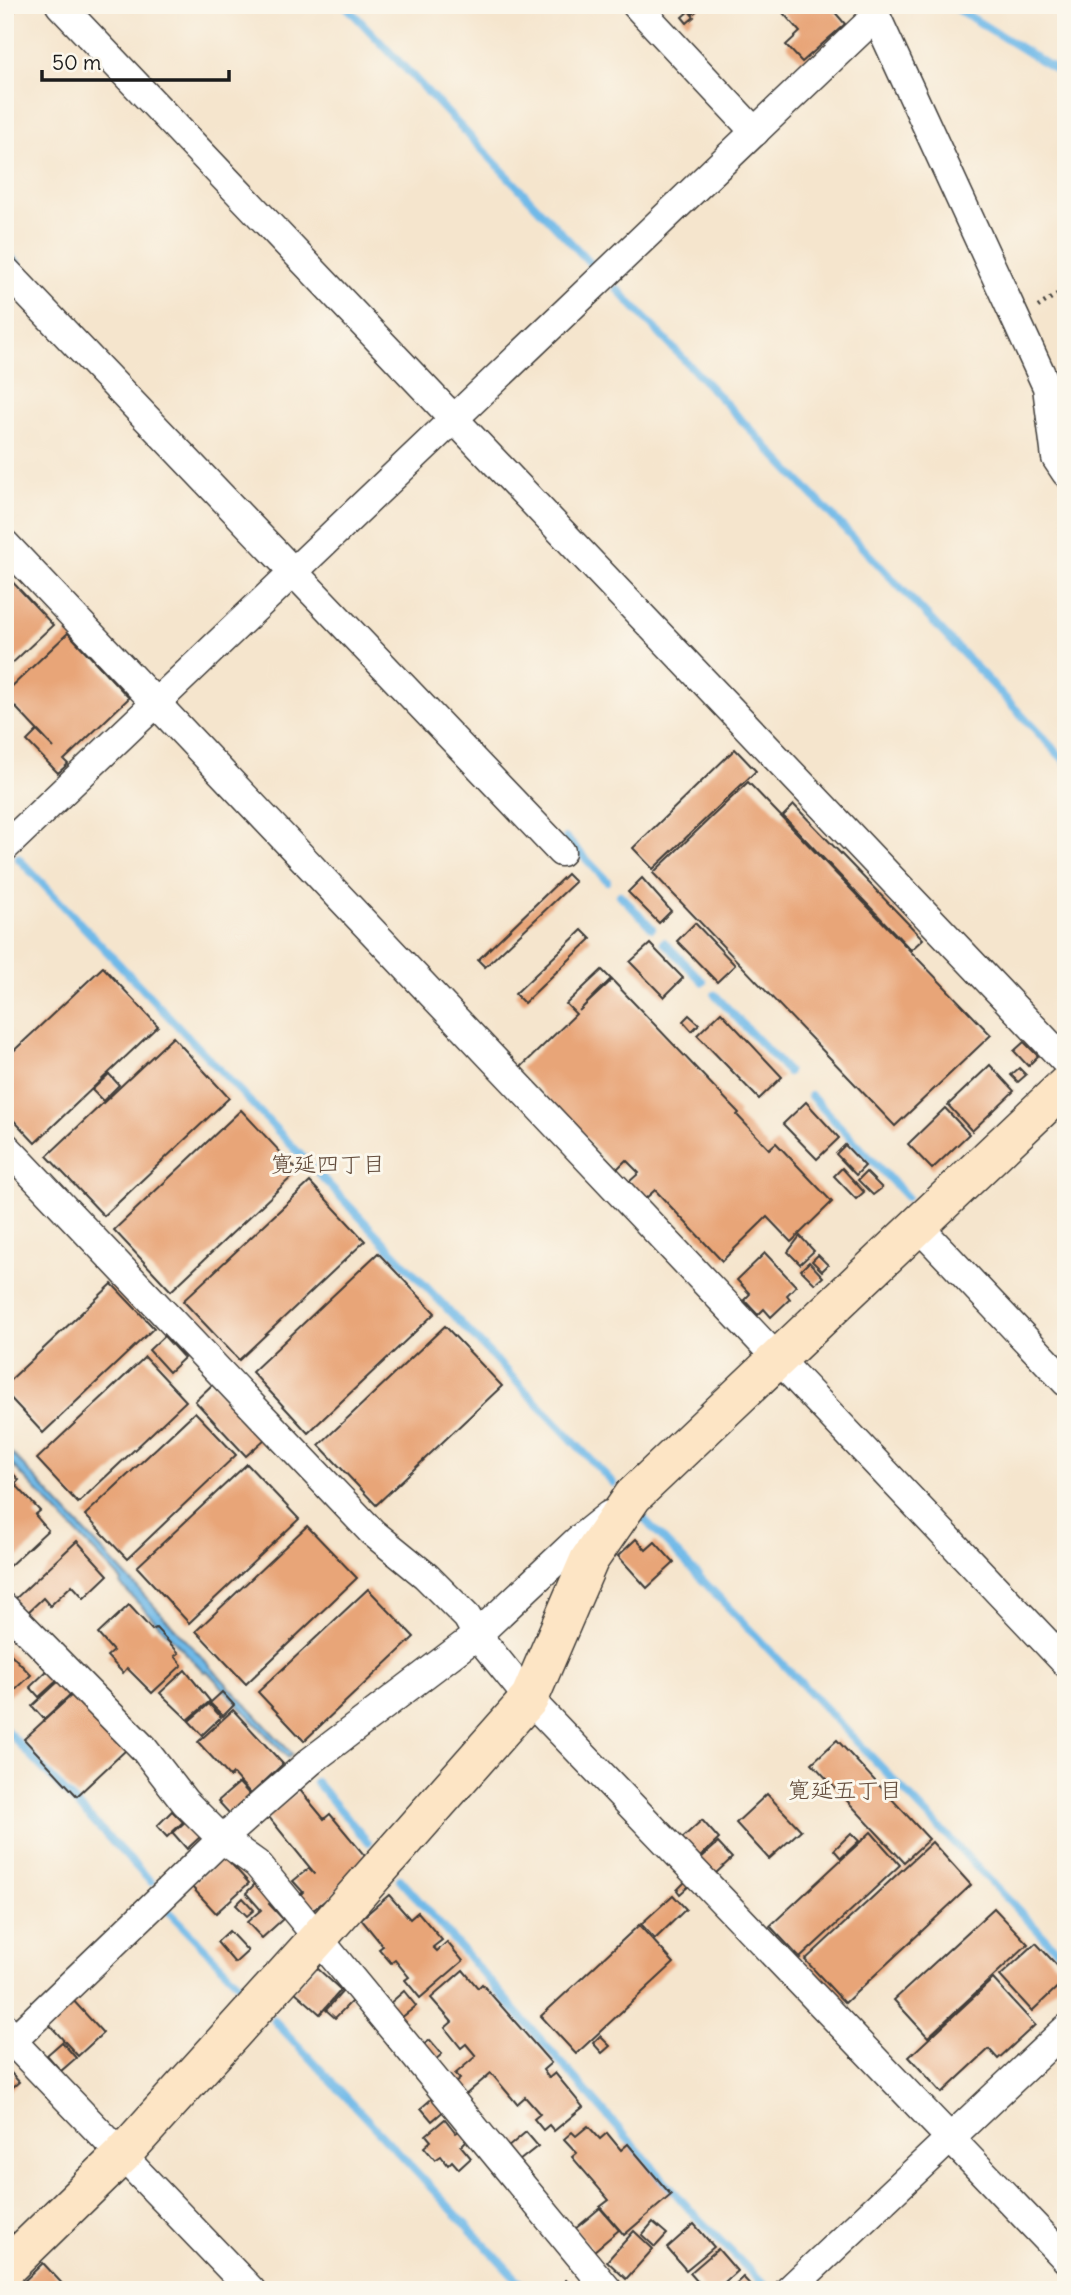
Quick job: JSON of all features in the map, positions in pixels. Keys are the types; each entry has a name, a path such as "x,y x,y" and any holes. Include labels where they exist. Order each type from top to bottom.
{"street":[{"path":"60,5 1066,1062"},
{"path":"635,5 755,132"},
{"path":"5,847 755,132 873,11 1047,387 1056,457 1066,473"},
{"path":"5,270 561,852"},
{"path":"5,544 1066,1663"},
{"path":"251,2290 8,2039 222,1839 310,1761 477,1635 578,1540 633,1496 1066,1085"},
{"path":"5,1146 372,1532 426,1576 467,1617 477,1635 529,1699 1066,2259"},
{"path":"918,1226 1066,1382"},
{"path":"5,2269 121,2156 529,1699 589,1560 633,1496"},
{"path":"5,1608 144,1749 185,1802 222,1839 257,1864 608,2290"},
{"path":"789,2290 1066,2029"}],"path":[{"path":"1016,321 1066,288"}],"water":[{"path":"5,1446 292,1754 288,1758 207,1671 204,1672 120,1584 122,1581 5,1457"}],"building":[{"path":"5,5 21,5 5,20"},
{"path":"695,5 699,9 693,14 687,7"},
{"path":"776,5 839,5 833,10 845,24 802,62 786,45 800,32"},
{"path":"689,11 694,17 687,23 682,17"},
{"path":"5,574 53,625 5,670"},
{"path":"68,633 129,698 64,760 68,764 58,773 27,741 37,731 54,748 5,693"},
{"path":"735,749 756,771 653,869 633,848"},
{"path":"748,782 991,1035 895,1126 653,873"},
{"path":"794,805 923,939 911,950 783,816"},
{"path":"567,874 575,882 485,967 478,960"},
{"path":"642,878 671,911 659,923 628,892"},
{"path":"695,923 735,965 717,982 677,941"},
{"path":"582,930 591,939 524,1003 515,994"},
{"path":"650,944 683,978 664,997 630,962"},
{"path":"103,967 158,1026 35,1143 5,1111 5,1059"},
{"path":"602,970 611,979 579,1011 612,980 739,1113 737,1115 769,1149 776,1143 832,1202 791,1242 767,1217 722,1261 655,1190 645,1199 629,1182 639,1173 626,1160 617,1169 520,1068 576,1014 566,1004"},
{"path":"721,1012 782,1077 759,1099 697,1035"},
{"path":"689,1015 699,1024 692,1031 683,1021"},
{"path":"173,1037 229,1098 104,1216 47,1156"},
{"path":"1024,1042 1038,1056 1028,1066 1014,1051"},
{"path":"990,1065 1014,1091 972,1131 948,1105"},
{"path":"1019,1068 1026,1075 1018,1082 1011,1075"},
{"path":"109,1074 119,1085 103,1101 92,1090"},
{"path":"806,1102 839,1138 817,1159 783,1124"},
{"path":"945,1108 969,1134 932,1169 908,1144"},
{"path":"241,1110 298,1171 171,1291 114,1230"},
{"path":"845,1145 865,1166 856,1175 836,1154"},
{"path":"842,1168 864,1192 856,1199 834,1176"},
{"path":"866,1172 882,1188 873,1195 858,1180"},
{"path":"310,1182 365,1241 239,1360 183,1301"},
{"path":"800,1236 814,1251 800,1264 788,1252"},
{"path":"378,1253 435,1313 308,1433 252,1372"},
{"path":"765,1253 796,1286 787,1295 790,1299 771,1317 764,1309 758,1315 744,1300 750,1294 737,1280"},
{"path":"818,1255 828,1265 822,1271 812,1261"},
{"path":"809,1262 823,1277 815,1284 801,1270"},
{"path":"112,1284 154,1328 43,1433 5,1392 5,1385"},
{"path":"445,1326 502,1386 376,1505 319,1445"},
{"path":"164,1336 184,1358 169,1372 149,1350"},
{"path":"145,1357 186,1401 78,1503 37,1459"},
{"path":"213,1384 265,1439 246,1456 195,1401"},
{"path":"195,1412 236,1455 127,1559 85,1515"},
{"path":"247,1464 299,1519 189,1623 137,1567"},
{"path":"5,1465 19,1480 15,1484 40,1511 35,1515 48,1530 5,1570"},
{"path":"307,1526 357,1578 246,1684 196,1631"},
{"path":"636,1539 646,1550 655,1542 674,1563 647,1588 618,1556"},
{"path":"77,1541 108,1575 84,1598 72,1585 50,1606 43,1598 26,1614 14,1600"},
{"path":"368,1589 414,1637 304,1741 258,1692"},
{"path":"129,1605 152,1630 156,1628 179,1653 175,1656 182,1665 152,1693 127,1668 123,1673 107,1656 113,1651 98,1634"},
{"path":"5,1648 31,1675 5,1700"},
{"path":"50,1668 60,1678 39,1697 30,1687"},
{"path":"185,1670 210,1701 188,1720 160,1693"},
{"path":"61,1679 73,1692 44,1719 32,1706"},
{"path":"222,1692 234,1705 223,1716 210,1703"},
{"path":"73,1694 126,1750 77,1796 24,1739"},
{"path":"209,1704 221,1717 202,1735 189,1721"},
{"path":"233,1710 283,1764 251,1794 233,1774 230,1777 198,1742"},
{"path":"837,1740 929,1839 904,1862 812,1763"},
{"path":"239,1783 250,1795 230,1814 218,1801"},
{"path":"300,1790 324,1819 330,1814 365,1856 332,1895 312,1911 299,1896 303,1892 293,1881 309,1868 315,1874 268,1816"},
{"path":"767,1794 801,1830 769,1859 736,1823"},
{"path":"172,1811 183,1822 167,1837 157,1826"},
{"path":"187,1820 201,1836 187,1849 173,1833"},
{"path":"702,1820 719,1839 699,1858 681,1839"},
{"path":"871,1832 900,1865 800,1958 770,1926"},
{"path":"851,1833 859,1841 841,1858 834,1850"},
{"path":"932,1842 971,1885 845,2003 805,1960"},
{"path":"718,1843 732,1858 715,1874 700,1859"},
{"path":"224,1856 249,1883 216,1913 191,1886"},
{"path":"685,1882 689,1886 680,1894 677,1890"},
{"path":"255,1884 283,1919 262,1938 247,1922 261,1910 246,1893"},
{"path":"389,1895 410,1919 418,1912 442,1940 433,1947 437,1951 447,1942 463,1961 420,1998 405,1980 409,1977 395,1960 391,1963 379,1949 383,1946 361,1919"},
{"path":"673,1895 686,1909 655,1939 641,1924"},
{"path":"243,1898 254,1910 247,1916 236,1905"},
{"path":"994,1908 1028,1944 928,2037 894,2000"},
{"path":"639,1925 674,1963 576,2054 541,2016"},
{"path":"229,1931 248,1951 235,1963 217,1942"},
{"path":"1036,1943 1066,1975 1066,1979 1032,2011 1000,1976"},
{"path":"316,1967 341,1990 320,2014 294,1991"},
{"path":"463,1970 478,1988 482,1984 551,2063 543,2070 549,2078 555,2073 583,2107 554,2131 549,2125 543,2130 534,2119 540,2114 525,2097 517,2104 491,2073 464,2096 454,2084 460,2079 455,2074 476,2056 466,2044 461,2048 445,2028 452,2022 431,1998"},
{"path":"993,1979 1035,2025 998,2059 989,2049 942,2093 909,2057"},
{"path":"343,1991 353,2000 335,2018 326,2010"},
{"path":"404,1991 416,2006 401,2018 389,2004"},
{"path":"71,1998 103,2033 78,2056 46,2021"},
{"path":"600,2036 610,2046 602,2053 593,2043"},
{"path":"430,2040 442,2054 434,2061 422,2046"},
{"path":"62,2042 76,2058 61,2071 47,2055"},
{"path":"5,2066 19,2082 5,2094"},
{"path":"435,2096 446,2109 432,2121 421,2108"},
{"path":"445,2119 456,2133 459,2131 467,2140 461,2146 471,2158 459,2169 452,2161 448,2165 441,2156 435,2160 424,2147 431,2141 426,2135"},
{"path":"588,2126 600,2139 607,2133 621,2150 628,2144 671,2195 624,2235 600,2207 609,2200 572,2157 577,2153 564,2139 572,2132 576,2136"},
{"path":"526,2132 538,2146 519,2161 507,2148"},
{"path":"600,2208 619,2230 594,2251 575,2229"},
{"path":"653,2222 667,2234 655,2247 642,2235"},
{"path":"694,2224 714,2247 686,2270 667,2248"},
{"path":"5,2225 13,2233 5,2240"},
{"path":"634,2231 653,2249 626,2279 607,2261"},
{"path":"718,2249 737,2271 716,2290 705,2290 690,2273"},
{"path":"43,2263 68,2290 15,2290"},
{"path":"743,2277 755,2290 729,2290"},
{"path":"566,2280 571,2285 573,2282 580,2290 555,2290"}],"waterway":[{"path":"345,5 593,266"},
{"path":"951,5 1066,76"},
{"path":"5,251 18,264"},
{"path":"617,289 1066,762"},
{"path":"566,838 607,881"},
{"path":"18,858 613,1483"},
{"path":"620,895 652,928"},
{"path":"664,942 703,982"},
{"path":"715,995 788,1072"},
{"path":"811,1096 907,1197"},
{"path":"643,1518 1066,1960"},
{"path":"5,1729 151,1882"},
{"path":"316,1782 368,1842"},
{"path":"400,1879 691,2211 769,2290"},
{"path":"169,1912 243,1988"},
{"path":"274,2020 527,2290"}],"district":[{"name":"寛延四丁目","path":"328,1164"},
{"name":"寛延五丁目","path":"845,1790"}]}
